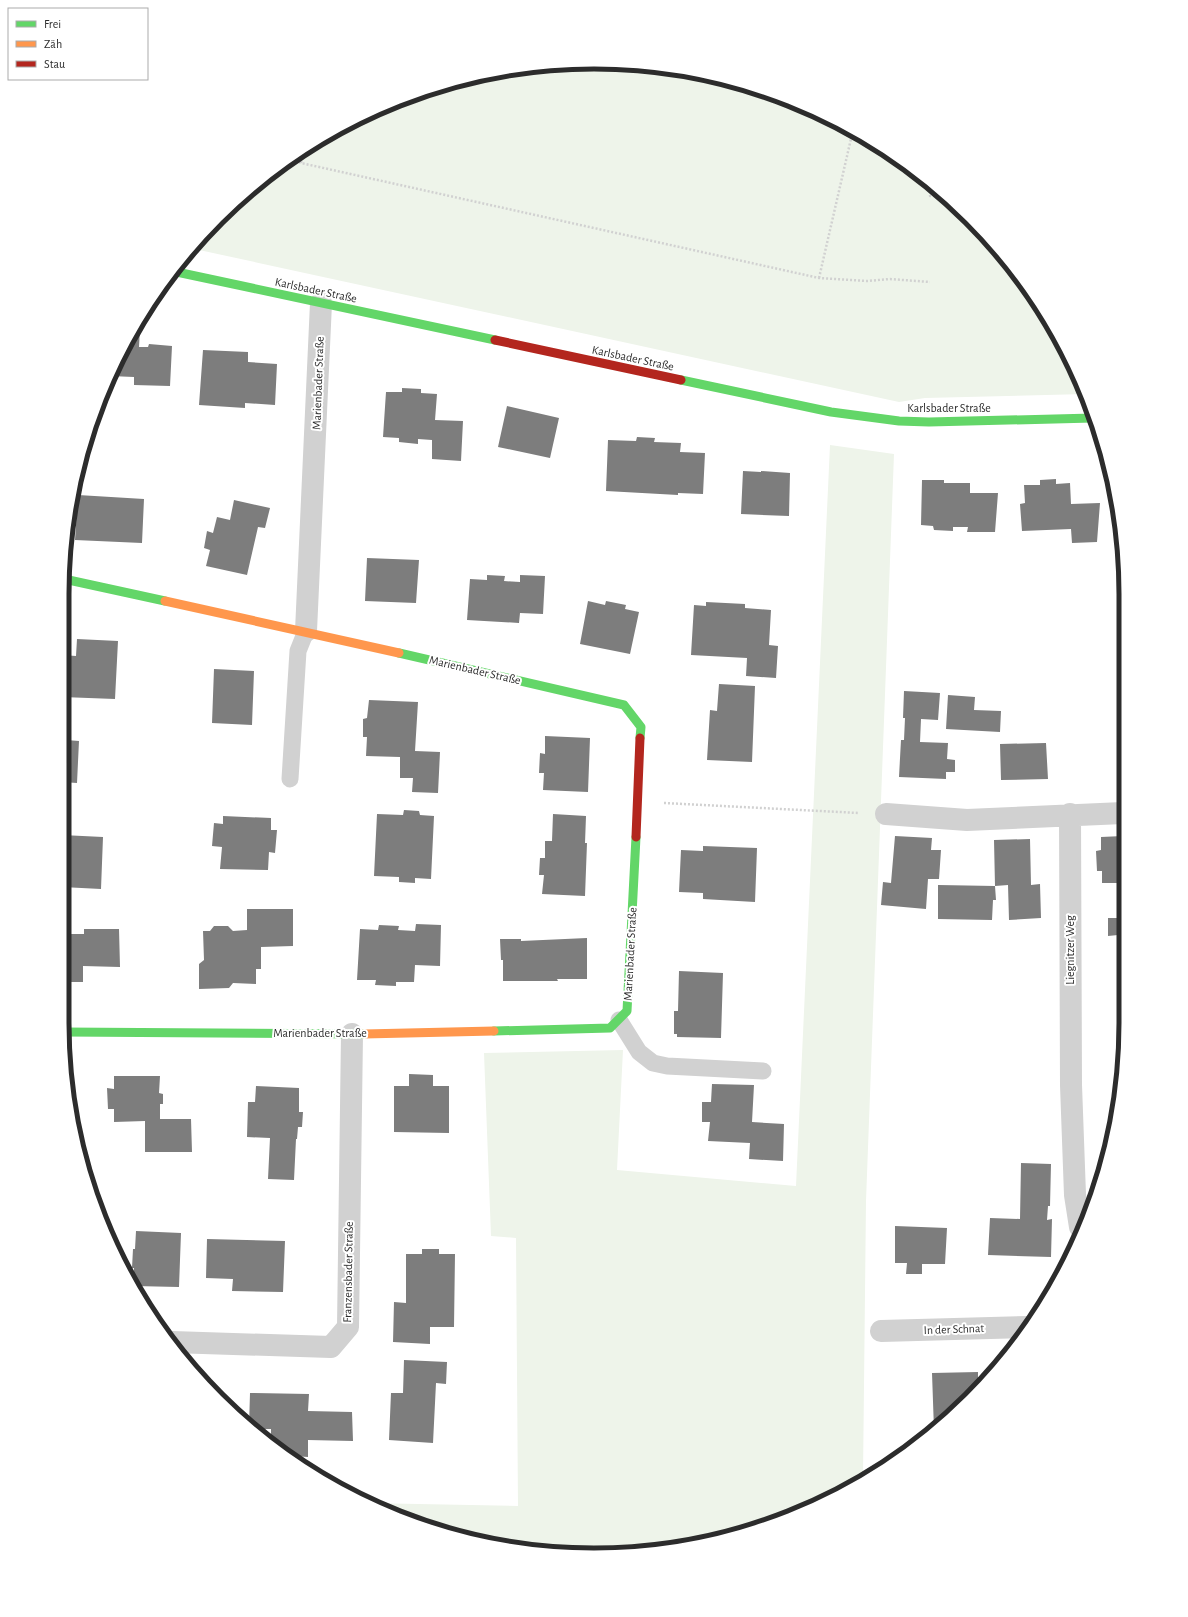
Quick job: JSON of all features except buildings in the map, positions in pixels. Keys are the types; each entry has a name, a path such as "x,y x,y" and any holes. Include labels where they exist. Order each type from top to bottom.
{"street":[{"name":"Karlsbader Straße","path":"178,272 831,412 899,421 929,422 1088,418"},
{"name":"Marienbader Straße","path":"306,631 321,303"},
{"name":"Marienbader Straße","path":"69,580 306,631 624,705 641,727 627,1011 610,1028 352,1034 69,1032"},
{"path":"886,814 967,820 1070,814 1119,813"},
{"name":"Liegnitzer Weg","path":"1070,814 1071,1085 1075,1195 1079,1223"},
{"name":"Franzensbader Straße","path":"176,1342 331,1347 348,1327 352,1034"},
{"name":"In der Schnat","path":"880,1331 1022,1327"}],"lane":[{"path":"290,779 298,651 306,631"},
{"path":"619,1020 639,1052 653,1063 667,1066 763,1071"}],"path":[{"path":"819,278 851,137"},
{"path":"301,163 303,157"},
{"path":"297,161 301,163 819,278 868,281 890,279 930,282"},
{"path":"930,191 930,196 936,196"},
{"path":"638,801 886,814"}],"shaded area":[{"path":"560,70 628,70 663,73 696,79 763,97 795,109 856,139 886,157 914,177 965,223 1011,274 1031,302 1049,332 1079,394 925,398 899,402 198,250 248,199 274,177 302,157 362,123 425,97 492,79 525,73"},
{"path":"830,445 894,454 866,1201 863,1474 826,1494 763,1520 696,1538 663,1544 628,1547 594,1548 525,1544 458,1530 425,1520 383,1503 518,1506 516,1238 491,1236 484,1053 623,1050 617,1170 796,1186"}],"traffic: fast":[{"path":"178,272 495,340"},
{"path":"681,380 831,412 899,421 929,422 1088,418"},
{"path":"69,580 165,601"},
{"path":"399,653 624,705 641,727 640,738"},
{"path":"494,1031 610,1028 627,1011 636,837"},
{"path":"69,1032 364,1034"}],"traffic: slow":[{"path":"165,601 399,653"},
{"path":"364,1034 494,1031"}],"traffic: jam":[{"path":"495,340 681,380"},
{"path":"636,837 640,738"}]}
